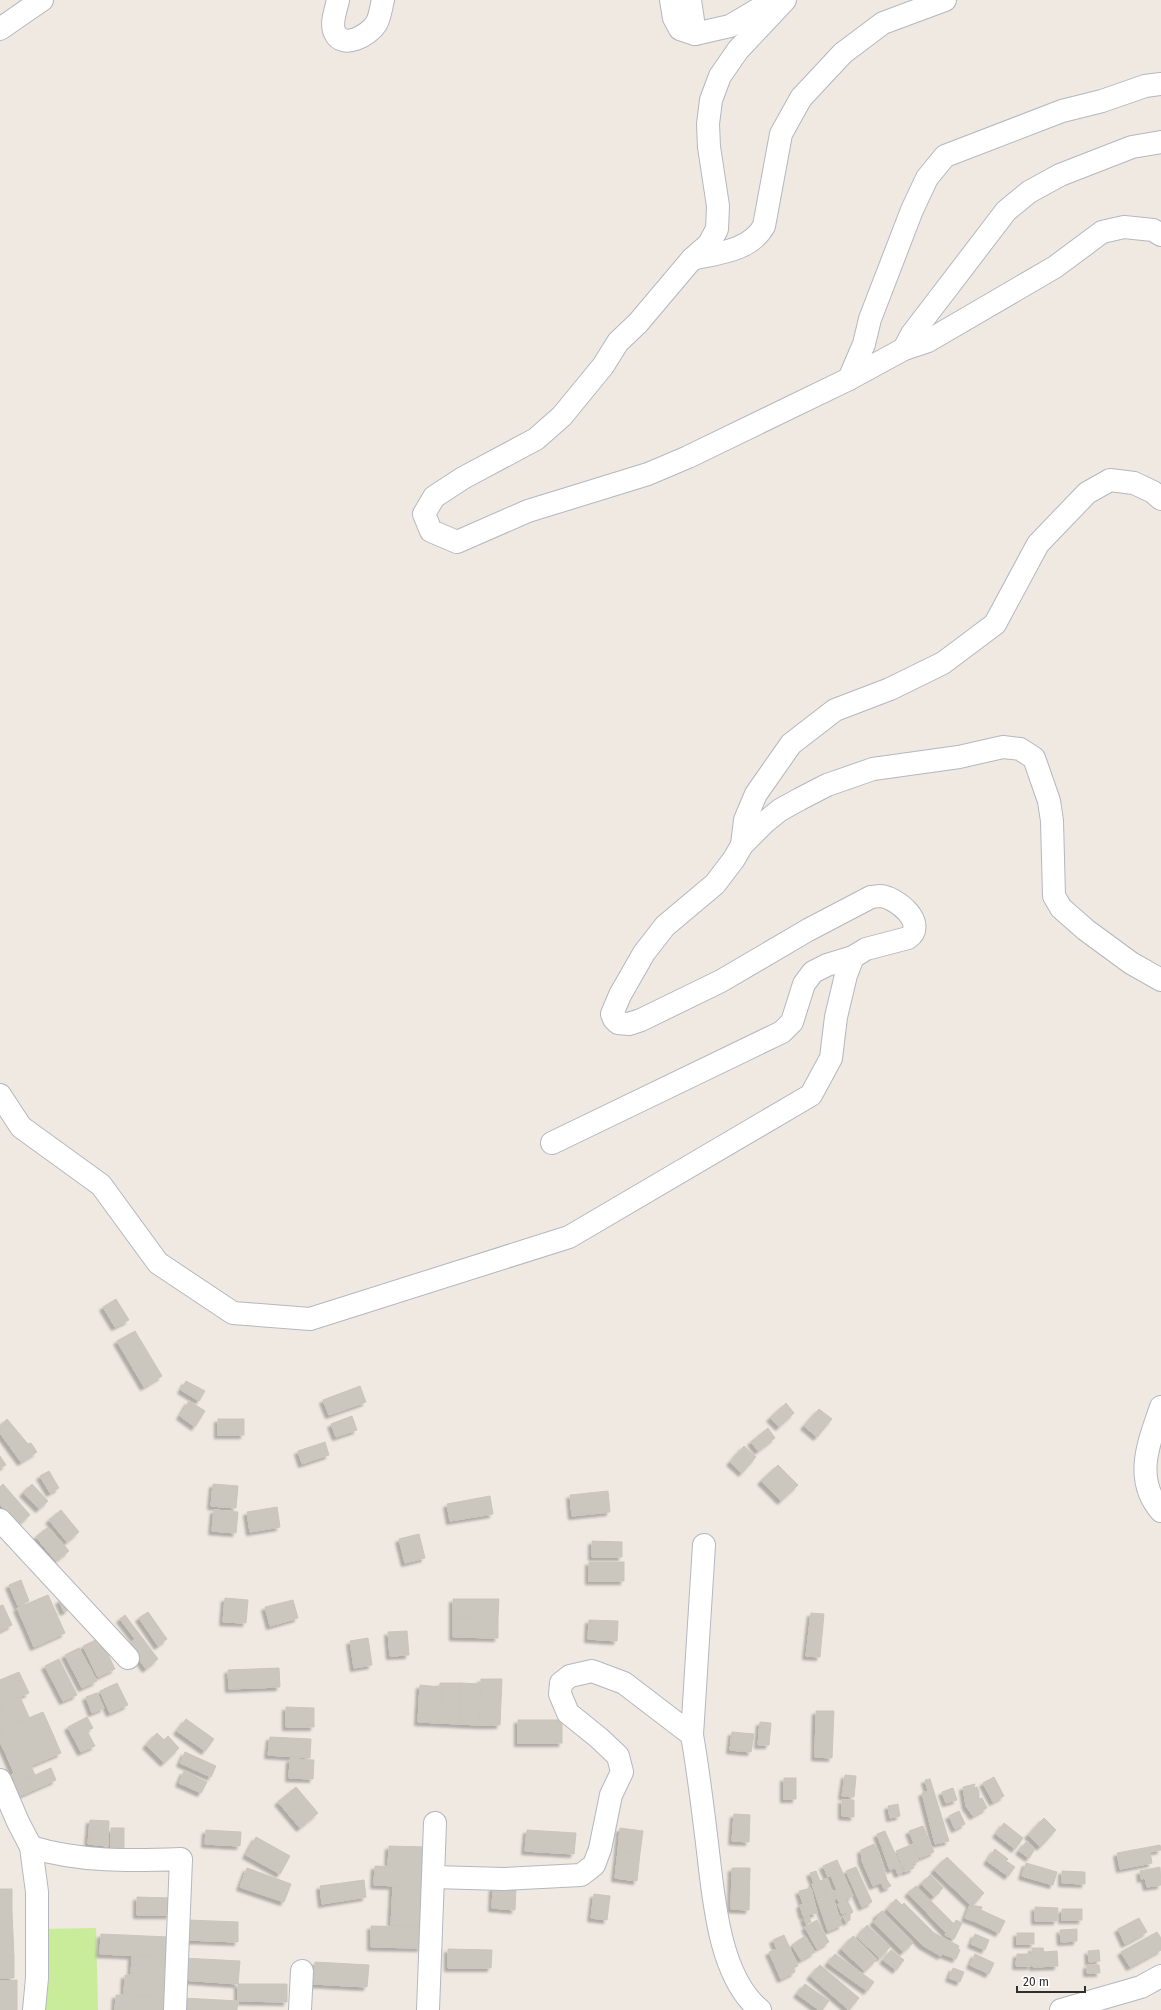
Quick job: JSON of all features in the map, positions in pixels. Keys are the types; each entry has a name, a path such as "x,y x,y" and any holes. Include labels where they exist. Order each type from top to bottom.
{"street":[{"path":"0,29 42,0"},
{"path":"338,0 334,17 334,32 343,40 362,38 376,24 383,0"},
{"path":"671,0 674,18 680,29 695,34 730,26 774,0"},
{"path":"690,0 695,34"},
{"path":"785,0 738,50 720,76 711,100 708,124 712,176 718,206 717,229 709,244 692,259 638,323 618,342 603,366 562,416 536,439 462,478 434,497 424,514 431,531 457,542 528,511 648,474 849,378 904,349 928,341 1055,267 1102,232 1124,227 1153,230 1161,235"},
{"path":"692,259 732,250 749,243 760,234 764,226 781,134 801,98 844,53 883,24 945,0"},
{"path":"849,378 864,344 870,319 886,282 912,210 927,178 945,156 1062,111 1102,101 1145,86 1161,84"},
{"path":"904,349 912,334 993,226 1006,211 1029,192 1060,175 1132,147 1161,142"},
{"path":"742,845 745,820 756,794 791,744 835,710 890,689 943,663 995,624 1038,544 1087,493 1110,480 1134,483 1153,492 1161,500"},
{"path":"552,1143 782,1032 792,1022 804,984 813,972 828,964 853,957 866,949 908,938 913,934 916,929 911,915 895,902 881,896 870,897 814,926 722,981 641,1020 629,1024 618,1023 612,1014 620,995 644,953 665,926 715,884 734,859 742,845 780,810 827,786 867,771 895,765 959,757 1003,747 1020,749 1034,758 1049,801 1052,821 1054,896 1061,908 1086,930 1131,963 1161,980"},
{"path":"0,1095 21,1127 101,1185 158,1263 233,1313 310,1319 569,1237 811,1095 831,1058 836,1017 846,975 853,957"},
{"path":"1161,1408 1148,1444 1144,1472 1152,1501 1161,1511"},
{"path":"0,1520 128,1658"},
{"path":"704,1545 692,1735 699,1774 717,1924 729,1962 742,1991 760,2010"},
{"path":"433,1877 504,1879 582,1875 594,1865 600,1849 611,1795 622,1772 618,1756 599,1738 568,1713 560,1694 561,1683 570,1676 592,1672 624,1683 692,1735"},
{"path":"0,1780 18,1822 32,1846 37,1892 37,1978 34,2010"},
{"path":"428,2010 434,1823"},
{"path":"32,1846 56,1854 84,1858 181,1860 175,2010"},
{"path":"300,2010 302,1971"},
{"path":"1061,2010 1141,1987 1161,1976"}],"green space":[{"path":"96,1928 98,2010 44,2010 42,1929"}],"building":[{"path":"116,1299 129,1320 115,1327 103,1307"},
{"path":"135,1331 162,1376 144,1387 117,1341"},
{"path":"186,1381 205,1391 199,1401 181,1390"},
{"path":"360,1386 366,1402 329,1415 323,1400"},
{"path":"189,1401 205,1411 195,1427 180,1416"},
{"path":"786,1403 794,1413 779,1427 770,1418"},
{"path":"819,1409 832,1419 817,1437 804,1426"},
{"path":"352,1416 357,1430 336,1437 331,1424"},
{"path":"7,1419 28,1444 31,1443 37,1452 21,1462 0,1433 0,1426"},
{"path":"218,1419 244,1419 244,1435 218,1435"},
{"path":"768,1428 775,1438 758,1451 751,1442"},
{"path":"325,1442 329,1455 302,1464 298,1451"},
{"path":"744,1446 756,1457 742,1473 730,1462"},
{"path":"0,1456 6,1465 0,1468"},
{"path":"778,1465 798,1485 781,1501 761,1481"},
{"path":"49,1471 59,1488 50,1493 40,1476"},
{"path":"3,1484 30,1515 18,1525 0,1504 0,1487"},
{"path":"32,1484 48,1501 39,1509 23,1493"},
{"path":"213,1484 238,1486 236,1508 211,1506"},
{"path":"608,1491 610,1512 572,1516 570,1495"},
{"path":"490,1496 493,1514 450,1521 447,1504"},
{"path":"277,1507 280,1527 250,1532 247,1512"},
{"path":"61,1510 79,1532 67,1542 49,1520"},
{"path":"214,1510 238,1512 236,1533 212,1531"},
{"path":"48,1527 69,1551 56,1561 36,1537"},
{"path":"419,1534 425,1558 405,1563 399,1539"},
{"path":"592,1541 622,1542 622,1557 592,1557"},
{"path":"589,1562 624,1562 624,1581 589,1581"},
{"path":"21,1580 29,1601 18,1606 9,1585"},
{"path":"48,1595 57,1615 26,1628 17,1608"},
{"path":"64,1598 69,1609 64,1612 59,1601"},
{"path":"225,1598 248,1600 246,1623 223,1622"},
{"path":"453,1599 499,1599 498,1618 453,1617"},
{"path":"293,1600 298,1618 270,1626 265,1607"},
{"path":"3,1605 12,1625 0,1631 0,1606"},
{"path":"148,1612 167,1639 158,1646 139,1618"},
{"path":"811,1613 824,1614 820,1657 806,1656"},
{"path":"57,1615 65,1633 34,1647 26,1628"},
{"path":"125,1615 158,1659 146,1669 128,1644 135,1639 120,1619"},
{"path":"453,1617 498,1618 498,1638 453,1637"},
{"path":"589,1620 618,1621 617,1641 588,1639"},
{"path":"407,1631 409,1655 390,1656 388,1632"},
{"path":"100,1638 115,1669 98,1677 83,1646"},
{"path":"368,1638 372,1665 354,1668 350,1641"},
{"path":"79,1648 97,1681 82,1688 65,1655"},
{"path":"59,1659 77,1695 63,1701 45,1666"},
{"path":"279,1668 280,1687 229,1689 228,1670"},
{"path":"19,1672 29,1693 0,1706 0,1680"},
{"path":"481,1679 502,1679 500,1725 479,1725"},
{"path":"117,1683 128,1705 110,1713 100,1691"},
{"path":"440,1683 461,1683 459,1724 439,1723"},
{"path":"461,1683 480,1684 479,1725 459,1724"},
{"path":"420,1685 441,1687 439,1723 418,1722"},
{"path":"97,1693 104,1708 92,1713 86,1697"},
{"path":"20,1697 29,1717 0,1730 0,1706"},
{"path":"286,1707 314,1708 314,1727 286,1727"},
{"path":"816,1711 834,1711 832,1758 815,1757"},
{"path":"43,1712 52,1732 5,1752 0,1742 0,1730"},
{"path":"87,1717 93,1728 87,1731 95,1746 81,1752 68,1727"},
{"path":"186,1719 214,1739 205,1751 177,1731"},
{"path":"518,1720 562,1720 562,1743 518,1743"},
{"path":"760,1722 771,1723 769,1745 758,1745"},
{"path":"52,1732 61,1753 14,1773 5,1752"},
{"path":"732,1732 754,1734 751,1752 730,1750"},
{"path":"157,1733 164,1740 168,1736 179,1748 164,1763 146,1745"},
{"path":"270,1737 311,1739 310,1758 268,1755"},
{"path":"185,1752 216,1766 211,1777 180,1763"},
{"path":"290,1759 314,1760 313,1779 289,1778"},
{"path":"31,1766 35,1775 14,1783 11,1775"},
{"path":"51,1768 56,1780 20,1796 15,1784"},
{"path":"184,1771 207,1782 201,1793 179,1783"},
{"path":"845,1775 856,1776 854,1797 842,1796"},
{"path":"994,1777 1004,1796 993,1802 983,1783"},
{"path":"784,1778 796,1778 796,1799 784,1799"},
{"path":"930,1779 949,1841 935,1844 922,1793 928,1791 925,1780"},
{"path":"975,1784 974,1788 977,1787 979,1799 982,1798 987,1808 973,1816 966,1806 963,1787"},
{"path":"296,1787 318,1813 300,1828 278,1802"},
{"path":"953,1788 957,1800 946,1803 942,1792"},
{"path":"842,1800 854,1800 854,1817 842,1816"},
{"path":"898,1804 900,1816 890,1818 888,1806"},
{"path":"959,1811 965,1824 955,1829 949,1816"},
{"path":"734,1814 750,1815 749,1842 732,1841"},
{"path":"1044,1818 1056,1830 1040,1847 1028,1835"},
{"path":"90,1820 109,1821 108,1846 88,1844"},
{"path":"1004,1823 1023,1838 1015,1849 996,1834"},
{"path":"923,1826 934,1852 920,1858 909,1831"},
{"path":"111,1828 124,1828 124,1849 111,1849"},
{"path":"620,1828 643,1831 640,1853 618,1851"},
{"path":"206,1830 241,1832 240,1846 205,1844"},
{"path":"527,1830 576,1833 574,1854 525,1851"},
{"path":"885,1831 900,1865 890,1870 877,1834"},
{"path":"256,1837 290,1856 280,1874 246,1855"},
{"path":"1026,1842 1035,1849 1029,1858 1019,1851"},
{"path":"874,1844 879,1853 862,1861 861,1850"},
{"path":"913,1844 919,1861 912,1864 914,1868 905,1872 896,1851"},
{"path":"1160,1845 1161,1850 1150,1852 1152,1863 1120,1869 1117,1853"},
{"path":"389,1846 425,1847 424,1868 388,1867"},
{"path":"995,1849 1008,1859 1006,1861 1015,1867 1008,1876 987,1861"},
{"path":"618,1851 640,1853 637,1881 615,1878"},
{"path":"879,1853 887,1880 873,1886 862,1861"},
{"path":"947,1857 984,1893 972,1906 934,1870"},
{"path":"837,1860 853,1896 839,1902 834,1891 837,1890 831,1876 828,1877 823,1866"},
{"path":"1026,1863 1057,1872 1053,1885 1022,1876"},
{"path":"900,1865 903,1872 898,1874 895,1867"},
{"path":"375,1866 424,1868 423,1887 374,1885"},
{"path":"856,1867 872,1902 862,1907 846,1871"},
{"path":"1160,1867 1161,1885 1147,1887 1145,1878 1141,1879 1140,1871"},
{"path":"247,1868 291,1884 284,1902 240,1887"},
{"path":"732,1868 750,1868 749,1910 731,1909"},
{"path":"816,1871 820,1881 827,1878 831,1889 824,1891 828,1903 834,1901 842,1925 828,1931 812,1884 814,1883 810,1873"},
{"path":"1062,1871 1085,1872 1085,1884 1062,1883"},
{"path":"930,1875 943,1888 934,1897 921,1884"},
{"path":"364,1880 366,1897 322,1904 320,1886"},
{"path":"887,1880 891,1886 884,1889 881,1882"},
{"path":"393,1886 423,1887 423,1907 392,1906"},
{"path":"916,1886 954,1924 956,1920 962,1923 954,1939 945,1935 946,1933 908,1893"},
{"path":"493,1887 516,1888 515,1910 492,1908"},
{"path":"811,1888 817,1913 803,1916 800,1905 803,1904 799,1891"},
{"path":"0,1889 12,1889 12,1912 0,1912"},
{"path":"832,1889 836,1899 829,1902 825,1892"},
{"path":"594,1894 610,1896 607,1920 591,1918"},
{"path":"137,1897 171,1898 170,1915 137,1915"},
{"path":"896,1899 902,1905 904,1903 934,1933 922,1945 887,1909"},
{"path":"847,1900 853,1912 850,1914 850,1920 846,1922 843,1916 847,1914 846,1912 842,1914 838,1904"},
{"path":"970,1905 982,1907 976,1922 965,1918"},
{"path":"392,1906 423,1907 422,1927 391,1925"},
{"path":"1035,1907 1058,1908 1057,1921 1035,1921"},
{"path":"1062,1909 1082,1909 1082,1920 1062,1920"},
{"path":"981,1910 1005,1921 999,1933 976,1922"},
{"path":"882,1911 913,1943 903,1952 873,1922 878,1917 876,1916"},
{"path":"0,1912 12,1912 13,1934 0,1934"},
{"path":"809,1916 811,1922 806,1924 804,1918"},
{"path":"1139,1918 1147,1932 1125,1944 1118,1929"},
{"path":"188,1920 238,1922 238,1942 187,1940"},
{"path":"817,1920 829,1942 817,1949 805,1927"},
{"path":"867,1925 890,1947 880,1958 857,1937"},
{"path":"371,1926 422,1927 421,1948 371,1947"},
{"path":"1077,1929 1077,1941 1061,1942 1060,1930"},
{"path":"1157,1932 1161,1938 1161,1950 1130,1967 1121,1952"},
{"path":"934,1933 959,1946 958,1948 960,1950 956,1959 943,1954 941,1956 922,1945"},
{"path":"1017,1933 1034,1933 1034,1944 1017,1944"},
{"path":"0,1934 13,1934 14,1957 0,1958"},
{"path":"101,1934 169,1937 168,1957 100,1954"},
{"path":"975,1934 989,1940 985,1950 971,1944"},
{"path":"784,1935 798,1966 793,1968 795,1972 781,1979 769,1952 777,1949 773,1940"},
{"path":"805,1936 815,1952 801,1960 792,1945"},
{"path":"853,1936 877,1959 865,1971 841,1949"},
{"path":"1032,1948 1043,1948 1044,1952 1057,1951 1058,1966 1033,1967"},
{"path":"448,1949 492,1950 491,1968 448,1968"},
{"path":"891,1950 904,1960 896,1970 883,1960"},
{"path":"1099,1950 1100,1961 1089,1962 1088,1951"},
{"path":"835,1954 874,1982 867,1991 828,1963"},
{"path":"975,1954 994,1963 989,1974 970,1965"},
{"path":"1017,1954 1031,1954 1031,1966 1016,1966"},
{"path":"132,1956 165,1957 164,1977 131,1976"},
{"path":"14,1957 14,1978 0,1978 0,1958"},
{"path":"184,1958 240,1961 238,1984 182,1980"},
{"path":"315,1962 369,1965 367,1987 313,1984"},
{"path":"820,1965 859,1998 849,2010 810,1976"},
{"path":"1087,1965 1099,1965 1100,1973 1087,1973"},
{"path":"953,1968 964,1972 960,1982 949,1978"},
{"path":"125,1975 168,1977 167,1997 124,1995"},
{"path":"17,1980 17,2002 0,2002 0,1981"},
{"path":"238,1984 287,1984 287,2002 238,2001"},
{"path":"805,1984 829,2001 822,2010 819,2010 797,1994"},
{"path":"116,1995 167,1997 167,2010 115,2010"},
{"path":"183,1998 238,2001 237,2010 182,2010"},
{"path":"0,2002 17,2002 17,2010 0,2010"}]}
